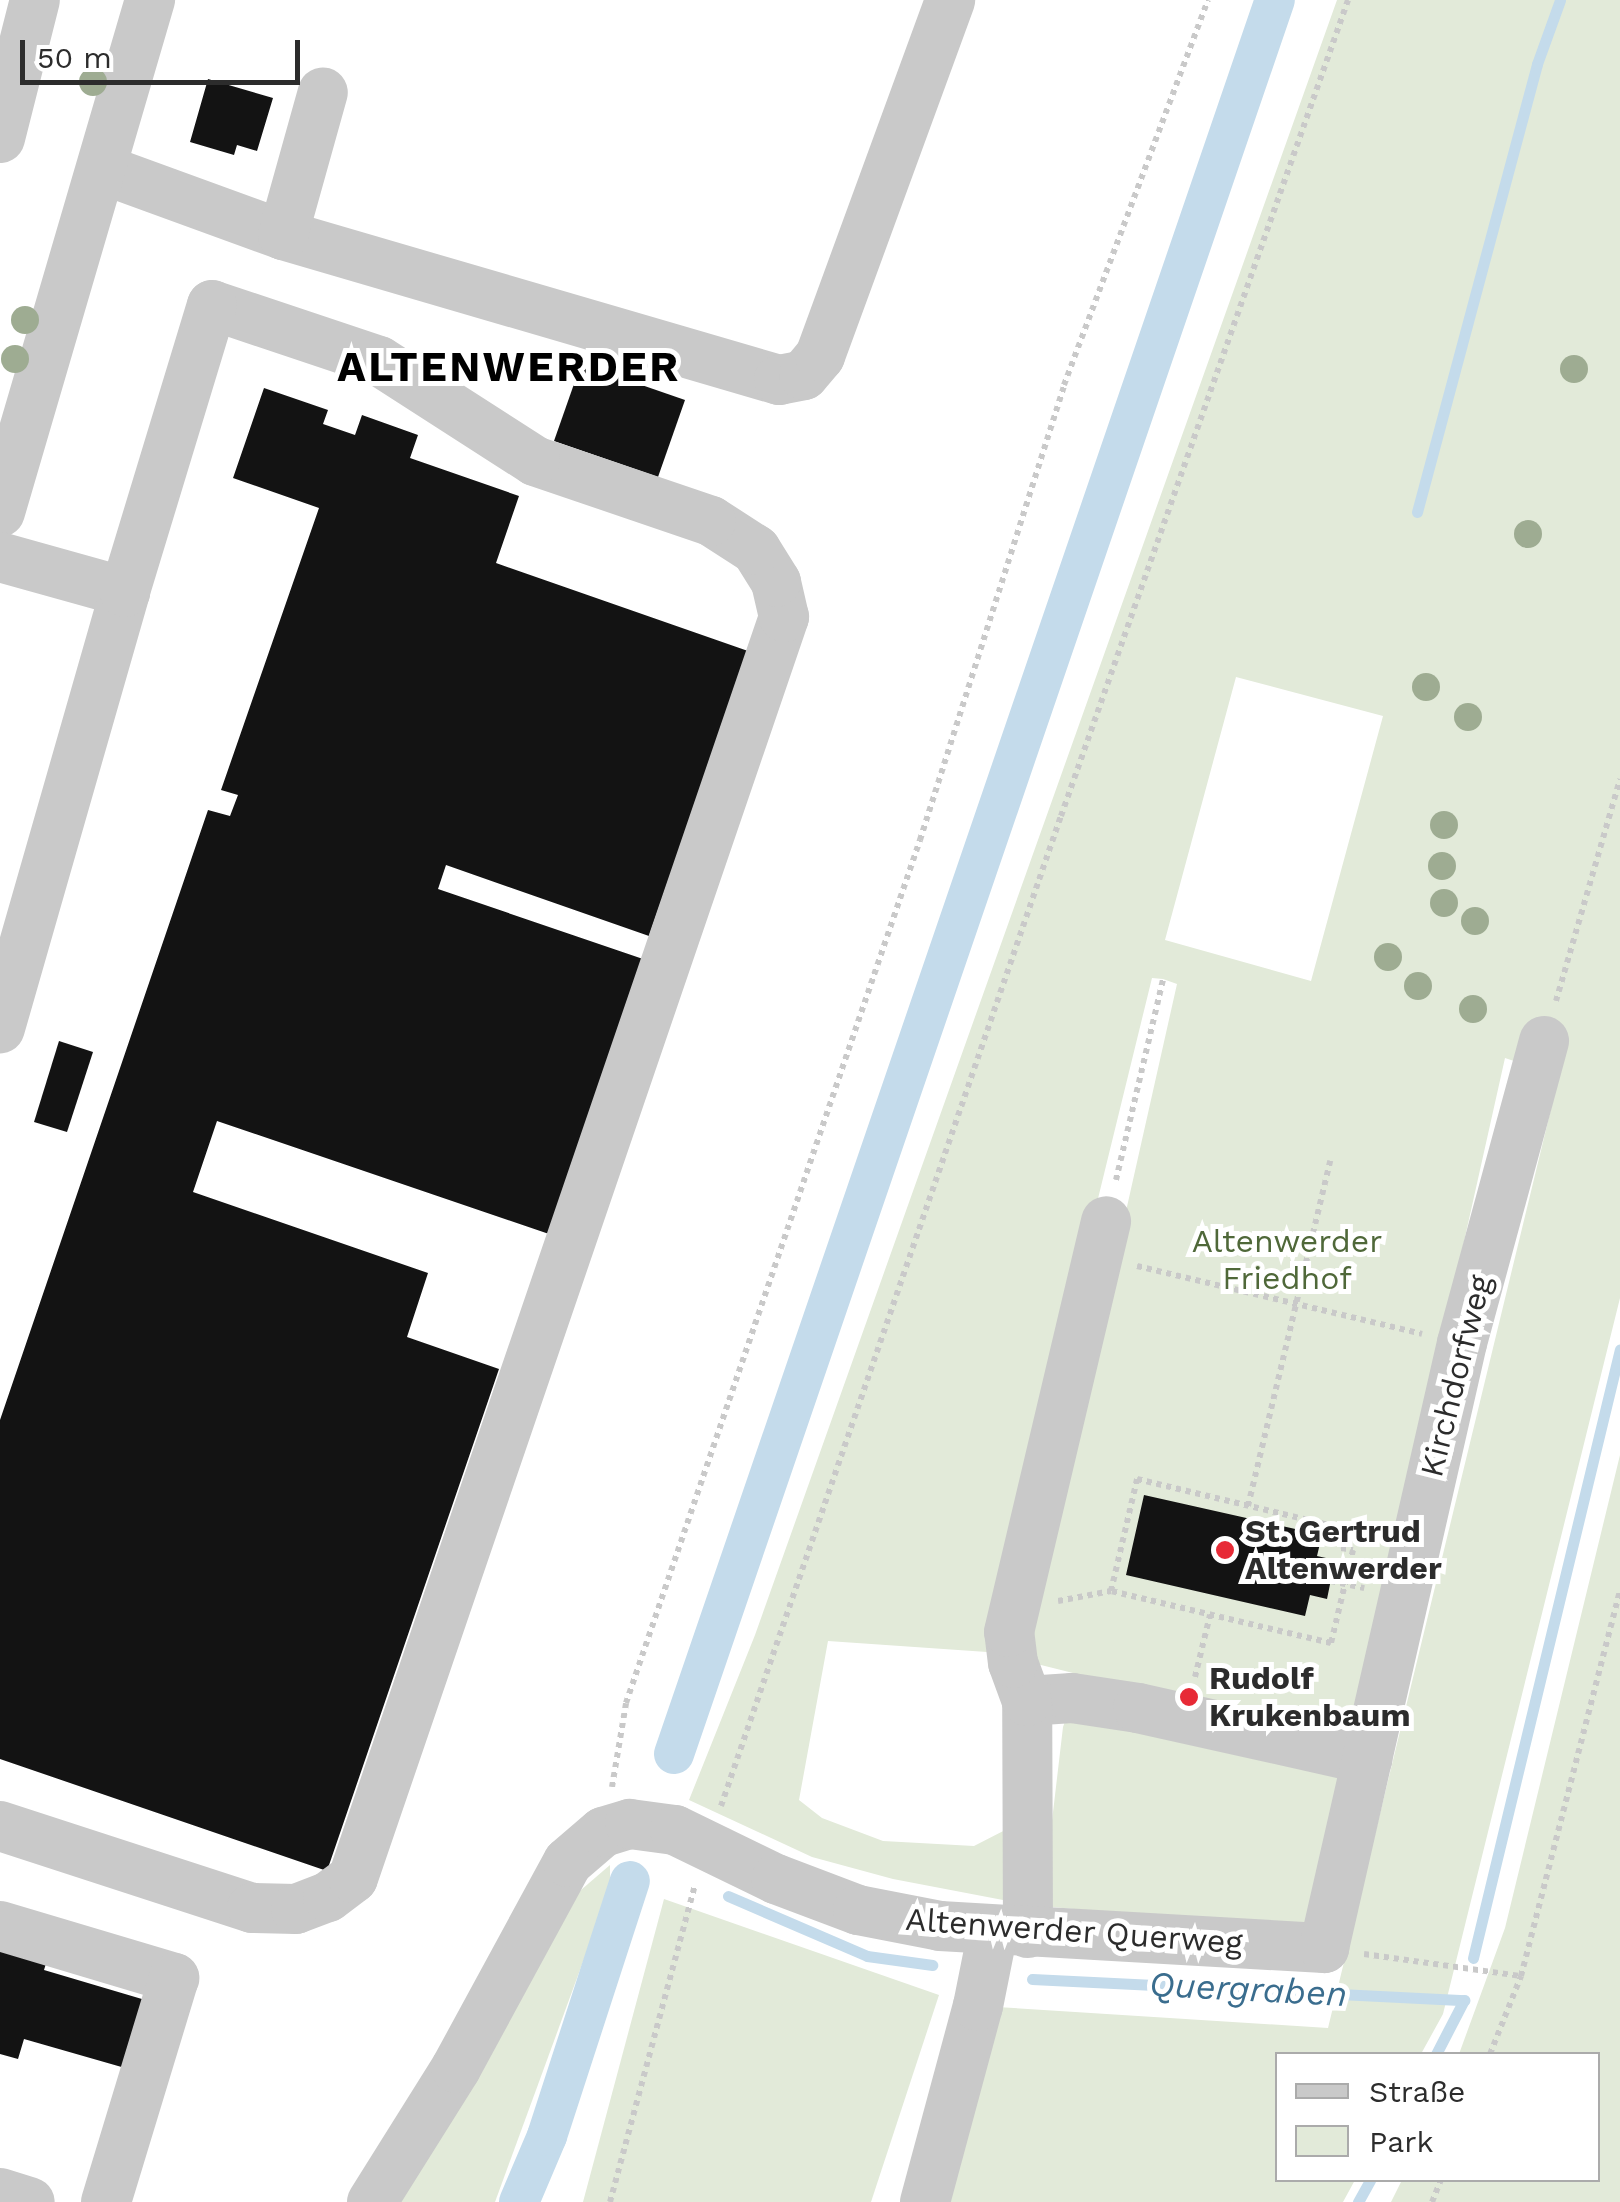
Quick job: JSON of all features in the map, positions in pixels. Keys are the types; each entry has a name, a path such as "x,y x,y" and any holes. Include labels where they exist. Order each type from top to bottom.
{"street":[{"path":"0,138 35,0"},
{"path":"102,168 283,235 780,380 804,375 820,356 950,0"},
{"path":"0,512 102,168 134,4"},
{"path":"283,235 323,92"},
{"path":"0,1028 212,304 379,360 536,460 712,521 756,550 776,582 784,617 353,1878 328,1897 296,1909 252,1908 0,1826"},
{"path":"0,558 125,592"},
{"name":"Kirchdorfweg","path":"1324,1948 1462,1343 1544,1041"},
{"path":"924,2202 978,2006 1011,1932 1027,1702 1009,1632 1102,1239"},
{"path":"1027,1702 1072,1698 1186,1718 1367,1760"},
{"name":"Altenwerder Querweg","path":"616,1828 658,1825 776,1879 858,1910 1011,1932 1324,1948"},
{"path":"372,2202 456,2068 568,1862 590,1840 616,1828"},
{"path":"0,1926 174,1978 106,2202"},
{"path":"0,2193 30,2202"}],"path":[{"path":"616,1828 612,1778 626,1703 920,840 1064,384 1208,0"},
{"path":"610,2202 708,1845 1068,798 1348,0"},
{"path":"1544,1041 1620,779"},
{"path":"1162,979 1102,1239 1296,1304 1462,1343"},
{"path":"1248,1506 1330,1161"},
{"path":"1038,1604 1111,1591 1331,1643 1353,1550 1342,1548 1346,1529 1137,1479 1111,1591"},
{"path":"1124,1533 1135,1535"},
{"path":"1331,1581 1345,1584"},
{"path":"1491,2052 1521,1976 1620,1590"},
{"path":"1186,1718 1210,1615"},
{"path":"1324,1948 1521,1976"}],"green space":[{"name":"Altenwerder Friedhof","path":"1337,0 1620,0 1620,1298 1443,2014 1422,2052 1275,2052 1275,2182 1354,2182 1343,2202 936,2202 997,2007 1328,2028 1559,1076 1505,1058 1310,1931 1042,1906 1063,1727 1081,1675 1025,1661 1177,984 1163,979 1152,978 987,1652 828,1641 799,1800 822,1818 883,1841 974,1846 1013,1826 1003,1900 893,1879 812,1857 689,1800 755,1635","holes":["1236,677 1383,716 1311,981 1165,940"]},
{"path":"1620,1455 1620,2202 1391,2202 1401,2182 1600,2182 1600,2052 1460,2052 1505,1928"},
{"path":"610,1865 610,1888 495,2202 398,2202 567,1902"},
{"path":"664,1899 939,1995 871,2202 583,2202"}],"building":[{"path":"208,79 273,98 257,151 237,145 234,155 190,142"},
{"path":"581,364 685,400 658,477 554,441"},
{"path":"264,388 328,410 323,424 355,435 362,415 418,435 410,458 519,496 496,563 748,651 649,936 446,865 438,889 643,959 549,1234 217,1121 193,1192 428,1273 407,1337 499,1369 327,1871 0,1759 0,1420 208,810 230,816 238,795 221,790 319,508 233,478"},
{"path":"59,1041 93,1052 67,1132 34,1122"},
{"name":"St. Gertrud Altenwerder","path":"1144,1495 1322,1535 1317,1556 1335,1560 1327,1599 1310,1595 1305,1616 1126,1575"},
{"path":"0,1943 48,1957 44,1970 152,2002 132,2070 24,2039 18,2059 0,2054"}],"waterway":[{"path":"674,1754 1275,0"},
{"path":"1417,512 1537,64 1560,0"},
{"path":"1473,1958 1620,1349"},
{"path":"519,2202 547,2136 630,1881"},
{"name":"Quergraben","path":"728,1896 867,1956 932,1965"},
{"name":"Quergraben","path":"1032,1979 1464,2000 1437,2052"},
{"path":"1358,2202 1369,2182"}],"place":[{"name":"St. Gertrud Altenwerder","path":"1225,1550"},
{"name":"Rudolf Krukenbaum","path":"1189,1697"}],"district":[{"name":"ALTENWERDER","path":"509,367"}]}
